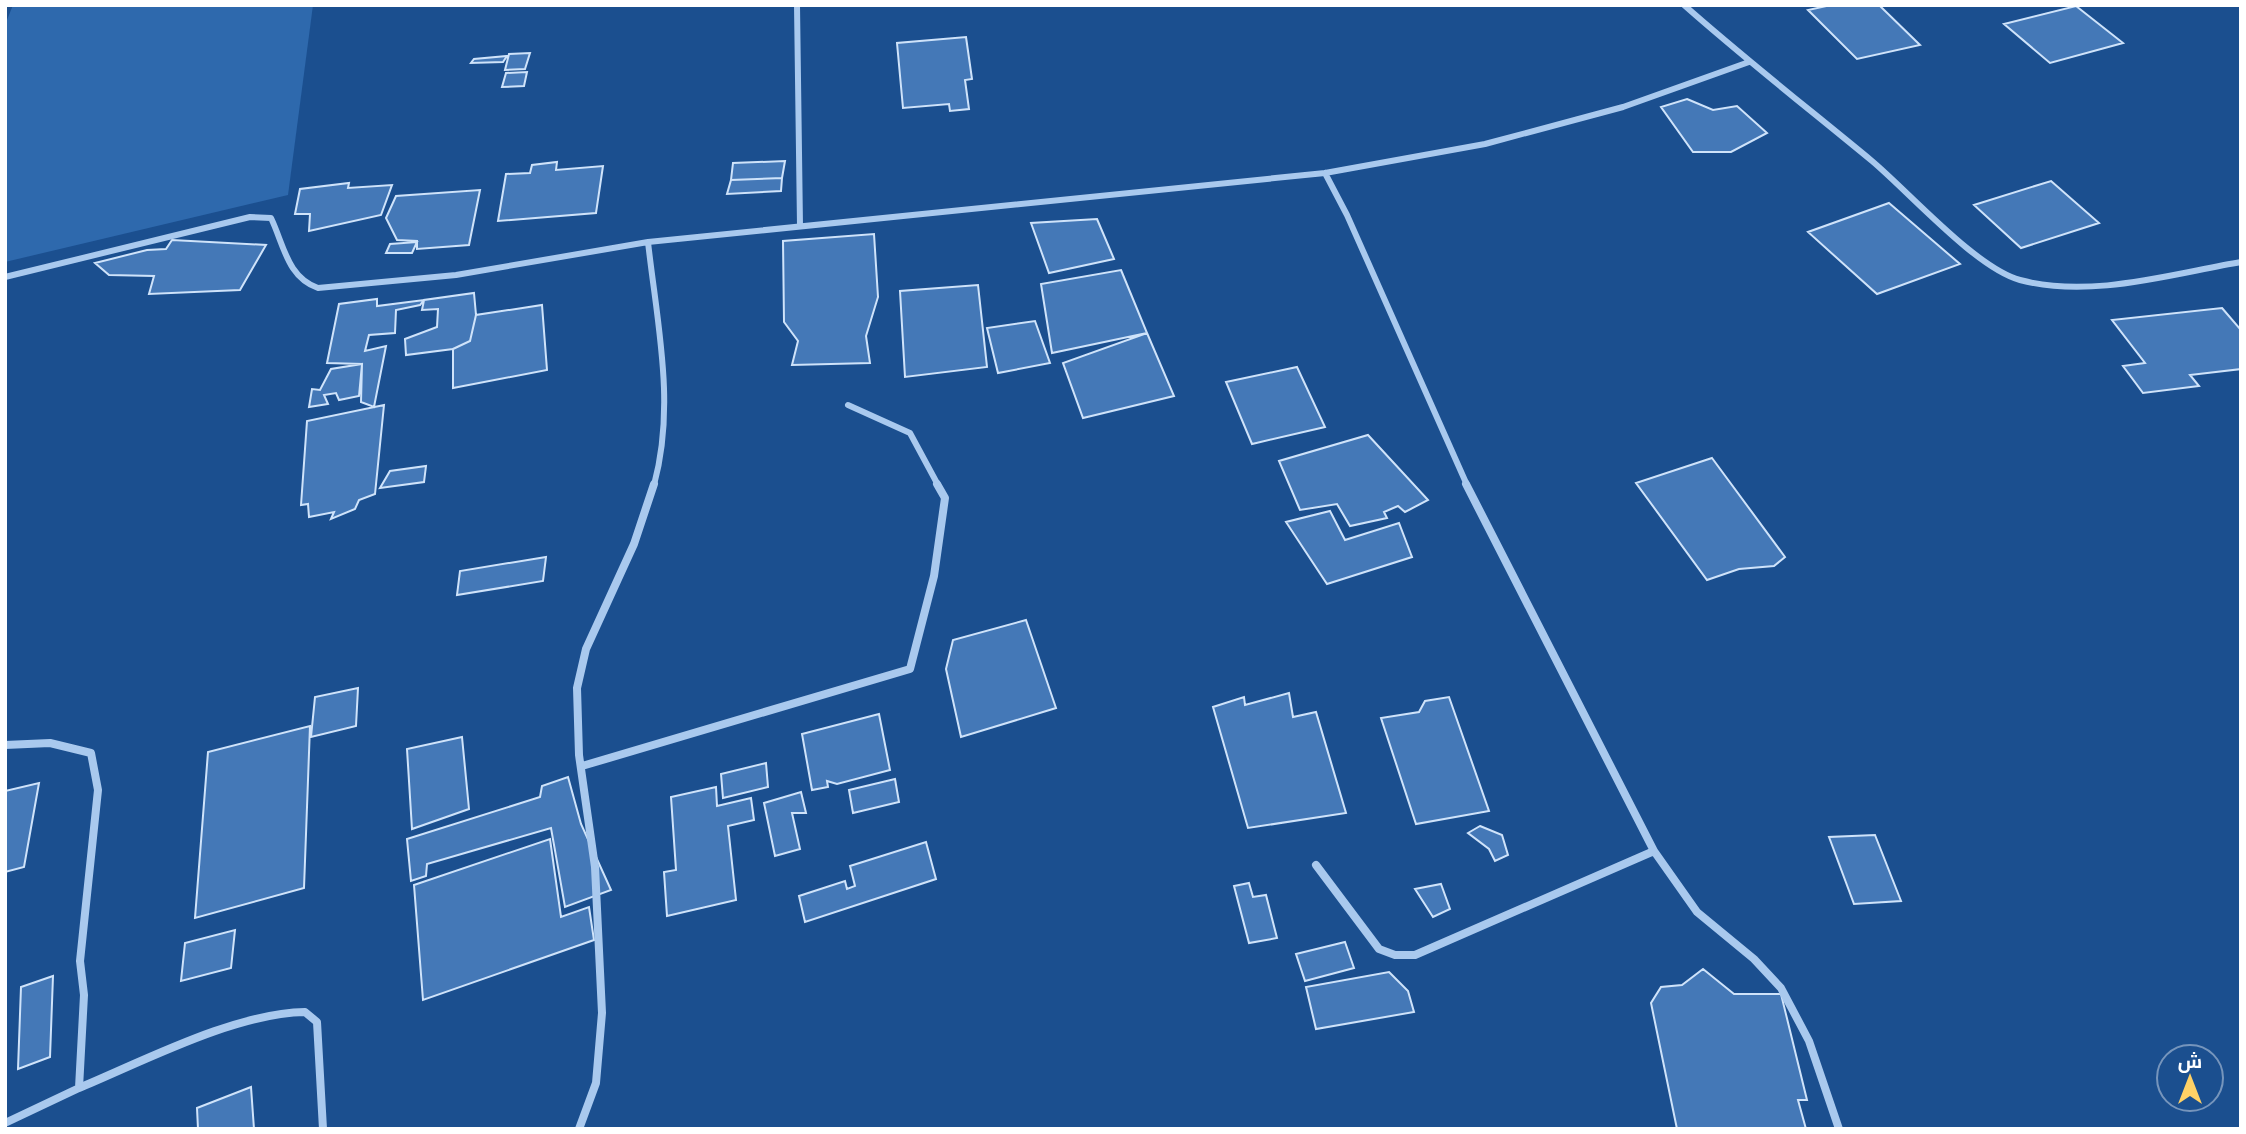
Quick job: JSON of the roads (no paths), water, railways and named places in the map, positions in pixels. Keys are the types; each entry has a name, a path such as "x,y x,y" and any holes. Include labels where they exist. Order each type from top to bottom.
{"street":[{"path":"797,5 800,226"},
{"path":"1684,5 1749,62 1873,162 1994,270 2017,281 2080,284 2241,262"},
{"path":"5,277 250,217 271,218 289,263 300,279 318,288 456,275 648,242 1325,173 1485,144 1623,107 1749,62"},
{"path":"1325,173 1348,215 1484,524 1654,850 1697,912 1754,959 1781,988 1808,1041 1839,1129"},
{"path":"579,1129 597,1079 604,1011 597,940 595,871 582,766 577,688 582,658 648,511 666,426 666,401 648,242"},
{"path":"582,766 909,669 934,576 945,498 910,433 848,405"},
{"path":"5,745 50,743 91,753 98,790 80,961 84,995 79,1088"},
{"path":"1315,865 1379,949 1395,955 1415,955 1654,850"},
{"path":"5,1123 79,1088 215,1033 289,1012 305,1012 313,1015 317,1022 323,1129"}]}
